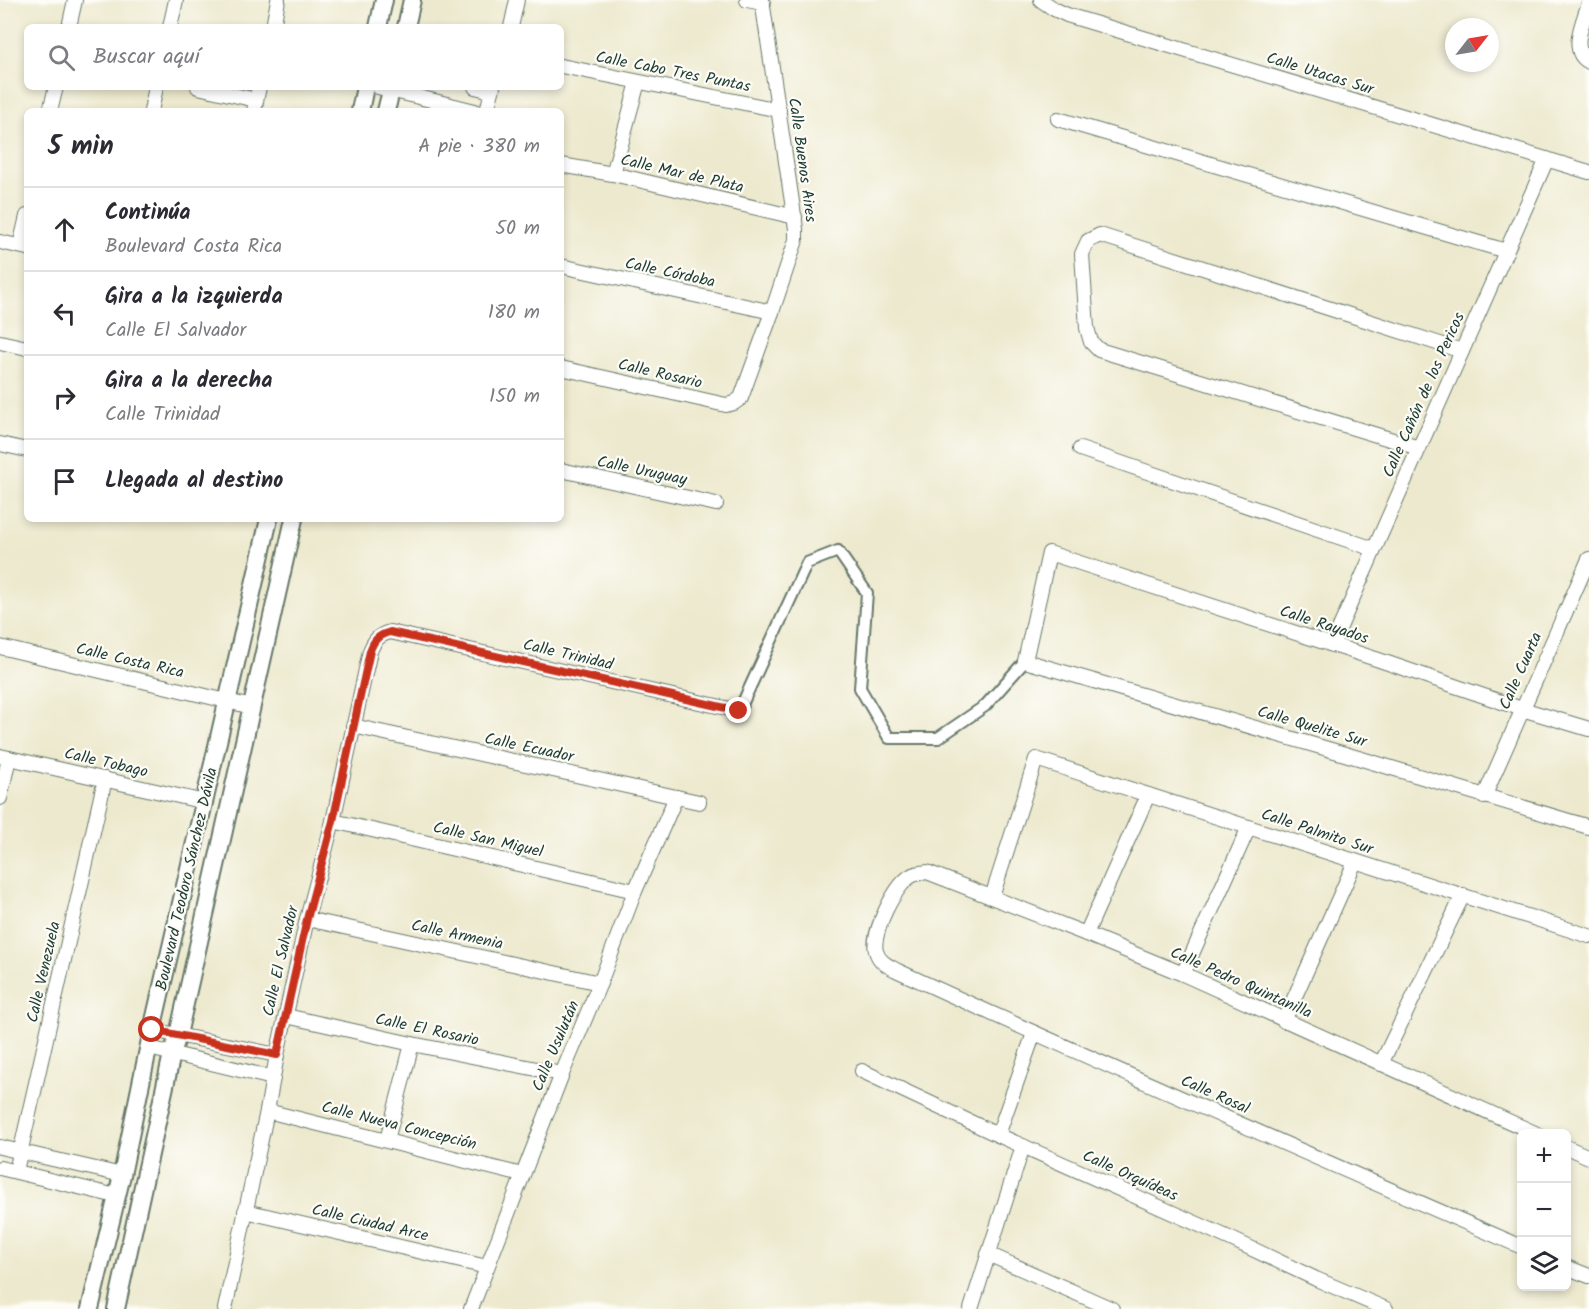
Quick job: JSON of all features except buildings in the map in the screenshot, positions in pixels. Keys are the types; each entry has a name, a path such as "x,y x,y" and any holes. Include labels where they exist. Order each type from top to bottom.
{"street":[{"path":"70,24 75,0"},
{"path":"171,24 176,0"},
{"path":"274,24 278,0"},
{"path":"379,24 384,0"},
{"path":"407,24 412,0"},
{"path":"512,24 517,0"},
{"path":"747,0 763,2"},
{"name":"Calle Utacas Sur","path":"1042,1 1067,15 1589,172"},
{"name":"Calle Buenos Aires","path":"745,389 796,240 795,217 763,2"},
{"path":"1589,3 1578,50 1583,59 1589,62"},
{"name":"Calle Cabo Tres Puntas","path":"564,67 779,111"},
{"path":"613,174 638,82"},
{"path":"51,108 55,90"},
{"path":"152,108 155,90"},
{"path":"212,90 256,99"},
{"path":"361,108 364,90"},
{"path":"386,108 387,90"},
{"path":"395,90 464,108"},
{"path":"488,108 492,90"},
{"path":"1058,118 1506,251"},
{"name":"Calle Cañón de los Pericos","path":"1332,645 1547,159"},
{"name":"Calle Mar de Plata","path":"564,166 613,174 795,217"},
{"path":"1419,448 1099,350 1091,342 1087,328 1082,254 1088,241 1100,235 1462,351"},
{"path":"0,242 24,247"},
{"name":"Calle Córdoba","path":"564,267 772,312"},
{"path":"0,342 24,347"},
{"name":"Calle Rosario","path":"564,369 726,405 741,398 745,389"},
{"path":"0,444 24,449"},
{"path":"1080,449 1374,549"},
{"name":"Calle Uruguay","path":"564,471 716,504"},
{"name":"Boulevard Teodoro Sánchez Dávila","path":"90,1309 268,522"},
{"name":"Boulevard Teodoro Sánchez Dávila","path":"116,1309 293,522"},
{"path":"739,711 807,563 838,551 867,593 860,688 889,738 938,738 985,706 1025,661"},
{"name":"Calle Rayados","path":"1025,661 1049,553 1332,645 1522,710 1589,729"},
{"name":"Calle Cuarta","path":"1484,797 1589,559"},
{"name":"Calle Trinidad","path":"390,632 739,711"},
{"name":"Calle El Salvador","path":"225,1309 307,919 333,821 373,642 380,635 390,632"},
{"name":"Calle Costa Rica","path":"0,647 252,706"},
{"name":"Calle Quelite Sur","path":"1025,661 1589,827"},
{"name":"Calle Ecuador","path":"353,726 699,802"},
{"path":"0,798 5,757"},
{"name":"Calle Tobago","path":"5,757 205,802"},
{"name":"Calle Palmito Sur","path":"992,897 1036,759 1589,936"},
{"name":"Calle Venezuela","path":"16,1171 105,779"},
{"path":"1086,934 1148,795"},
{"name":"Calle Usulután","path":"471,1309 522,1174 635,891 676,797"},
{"name":"Calle San Miguel","path":"333,821 635,891"},
{"path":"1183,974 1250,827"},
{"path":"1284,1021 1355,862"},
{"name":"Calle Pedro Quintanilla","path":"896,970 881,961 876,951 876,939 895,892 906,879 914,874 927,873 1183,974 1526,1129"},
{"path":"1381,1064 1463,895"},
{"name":"Calle Armenia","path":"307,919 600,983"},
{"name":"Calle Rosal","path":"896,970 1517,1245"},
{"name":"Calle El Rosario","path":"286,1016 562,1074"},
{"path":"152,1030 277,1055"},
{"path":"998,1135 1034,1033"},
{"path":"387,1140 412,1044"},
{"path":"149,1048 273,1078"},
{"name":"Calle Orquídeas","path":"862,1071 998,1135 1386,1309"},
{"name":"Calle Nueva Concepción","path":"267,1111 522,1174"},
{"path":"971,1309 1023,1146"},
{"path":"0,1147 122,1175"},
{"path":"1571,1149 1589,1157"},
{"path":"0,1168 116,1196"},
{"name":"Calle Ciudad Arce","path":"245,1210 487,1267"},
{"path":"988,1254 1112,1309"},
{"path":"1571,1268 1589,1276"}],"route":[{"path":"152,1030 277,1055 307,919 333,821 370,651 373,642 380,635 390,632 739,711"}]}
